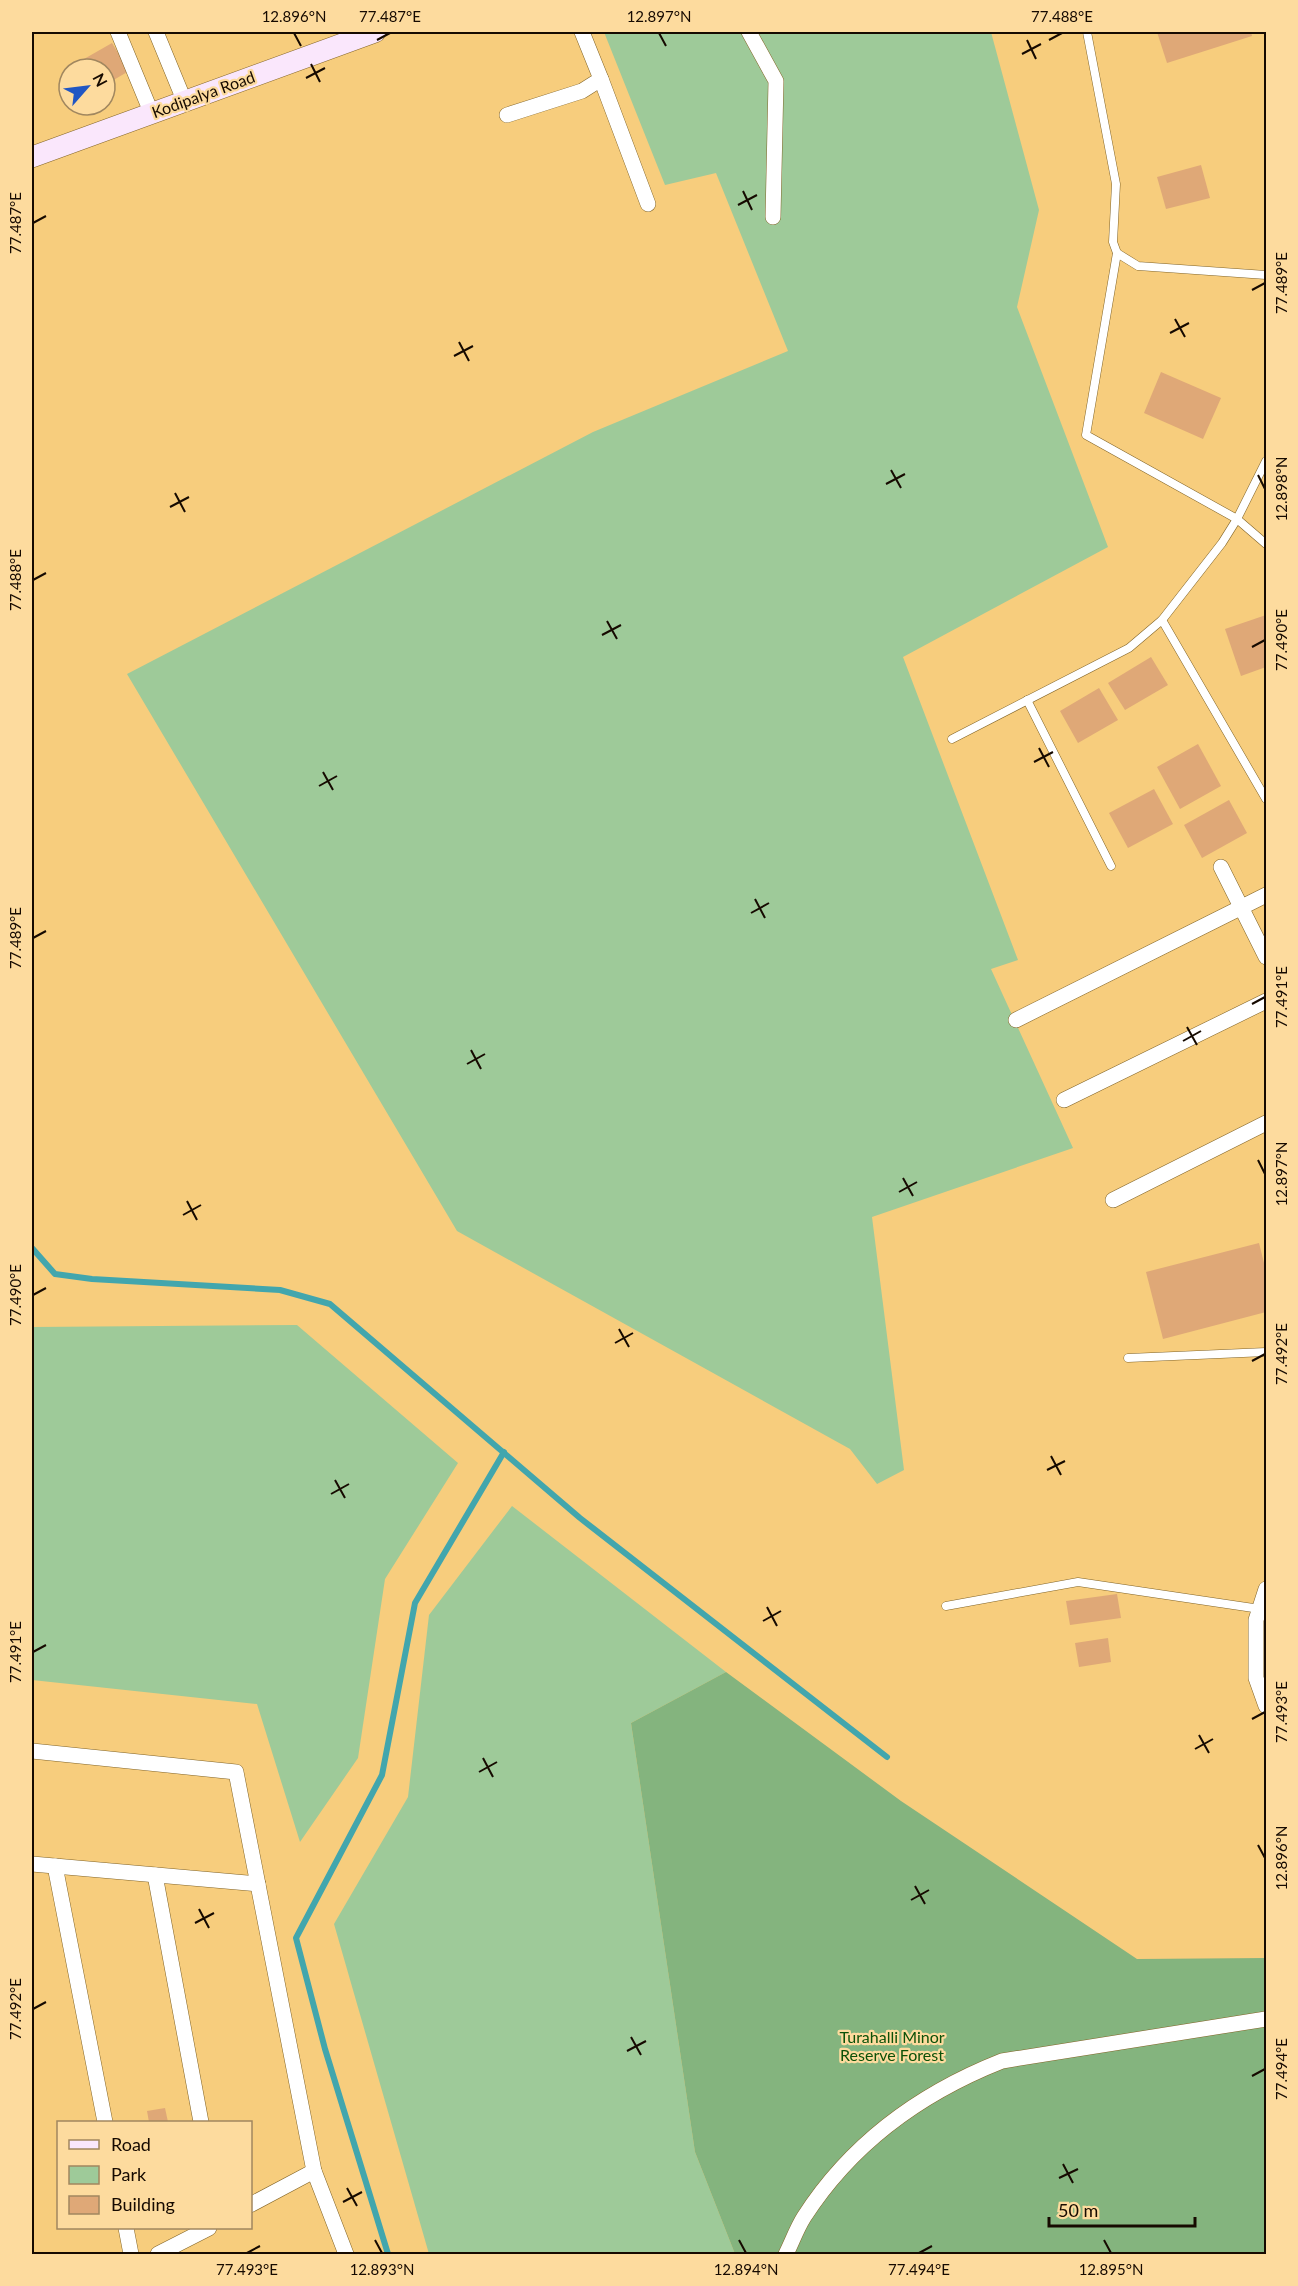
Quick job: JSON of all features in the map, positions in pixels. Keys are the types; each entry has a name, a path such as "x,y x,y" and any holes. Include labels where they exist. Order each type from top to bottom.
{"main road":[{"name":"Kodipalya Road","path":"32,158 184,100 375,32"}],"street":[{"path":"118,32 152,112"},
{"path":"156,32 184,100"},
{"path":"582,32 648,204"},
{"path":"749,32 776,81 773,217"},
{"path":"507,115 582,91 601,79"},
{"path":"1221,867 1266,957"},
{"path":"1016,1020 1266,895"},
{"path":"1064,1100 1266,1001"},
{"path":"1113,1200 1266,1123"},
{"path":"1266,1589 1256,1620 1256,1678 1266,1706"},
{"path":"32,1751 236,1772 314,2171 346,2254"},
{"path":"32,1864 258,1884"},
{"path":"55,1866 105,2121"},
{"path":"154,1875 201,2121"},
{"path":"786,2254 803,2218 842,2166 877,2133 913,2106 971,2073 1002,2061 1266,2019"},
{"path":"252,2204 314,2171"},
{"path":"126,2229 131,2254"},
{"path":"158,2254 207,2229"}],"lane":[{"path":"1087,32 1116,184 1113,242 1117,253 1086,435 1237,519 1266,543"},
{"path":"1117,253 1138,266 1266,275"},
{"path":"952,739 1129,648 1162,620 1222,543 1237,519 1266,461"},
{"path":"1162,620 1266,799"},
{"path":"1027,700 1111,866"},
{"path":"1128,1358 1266,1352"},
{"path":"946,1606 1078,1582 1260,1609"}],"green space":[{"path":"604,32 991,32 1039,210 1017,307 1108,547 903,657 1018,960 991,969 1073,1148 872,1217 904,1470 877,1484 850,1449 457,1231 127,674 593,432 788,351 716,173 665,185"},
{"path":"297,1325 458,1463 385,1579 358,1758 300,1842 257,1704 32,1680 32,1327"},
{"path":"512,1506 726,1672 631,1723 695,2152 735,2254 429,2254 334,1924 408,1797 429,1615"},
{"name":"Turahalli Minor Reserve Forest","path":"726,1672 901,1801 1137,1959 1266,1958 1266,2254 735,2254 695,2152 631,1723"}],"building":[{"path":"1157,32 1251,32 1252,36 1167,63"},
{"path":"112,43 129,71 117,78 117,57 88,57"},
{"path":"1201,165 1210,198 1166,209 1157,177"},
{"path":"1161,372 1221,398 1203,439 1144,413"},
{"path":"1266,615 1266,667 1241,676 1225,629"},
{"path":"1151,657 1168,685 1125,710 1108,683"},
{"path":"1099,688 1118,720 1078,743 1060,711"},
{"path":"1198,744 1221,786 1180,809 1157,767"},
{"path":"1154,789 1173,824 1128,848 1109,813"},
{"path":"1229,800 1247,833 1202,858 1184,825"},
{"path":"1259,1243 1266,1271 1266,1312 1163,1339 1146,1272"},
{"path":"1117,1594 1121,1618 1070,1625 1066,1601"},
{"path":"1108,1638 1111,1662 1079,1667 1075,1643"},
{"path":"165,2108 168,2121 149,2121 147,2111"}],"waterway":[{"path":"32,1248 55,1274 92,1279 280,1290 330,1304 580,1518 887,1757"},
{"path":"388,2254 325,2049 296,1938 382,1775 415,1603 504,1452"}]}
